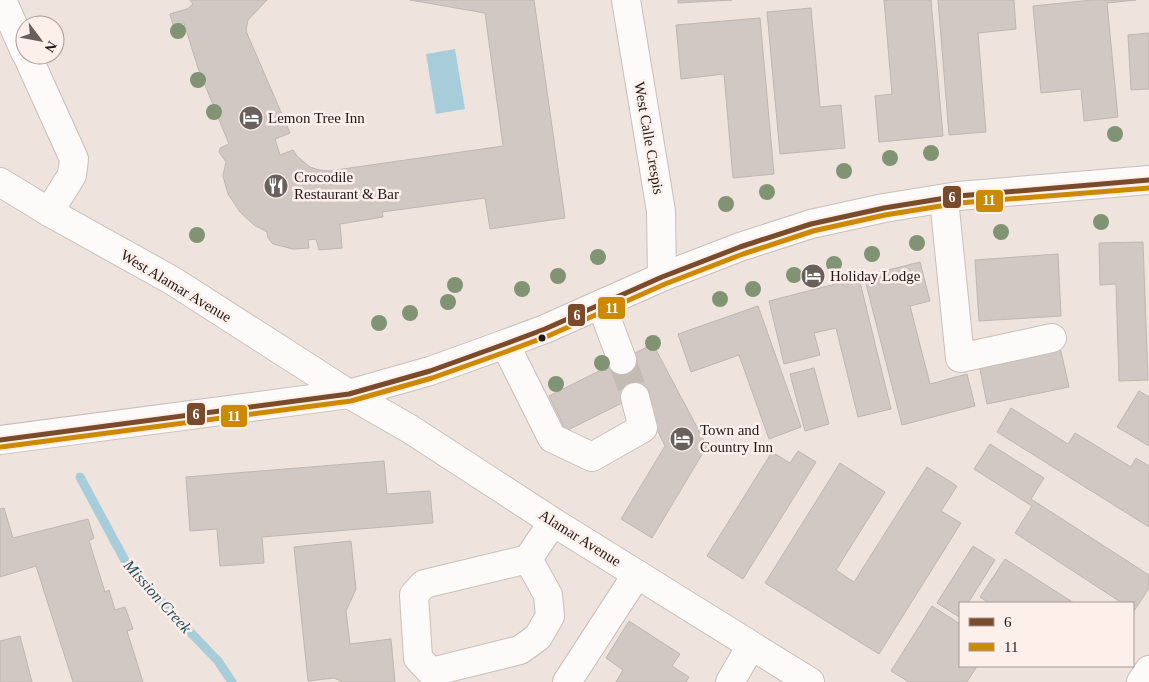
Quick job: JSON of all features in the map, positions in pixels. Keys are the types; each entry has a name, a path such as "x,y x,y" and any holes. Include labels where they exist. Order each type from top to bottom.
{"street":[{"path":"2,0 15,29"},
{"name":"West Calle Crespis","path":"626,0 662,211 662,277"},
{"path":"32,65 74,159 72,175 49,212"},
{"path":"0,440 350,394 430,370 505,344 545,329 662,277 740,247 811,224 884,208 958,196 1149,180"},
{"name":"West Alamar Avenue","path":"9,188 173,281 350,394"},
{"path":"944,199 960,358 1052,338"},
{"path":"601,304 622,360"},
{"path":"505,344 552,438 592,457 642,428 635,397"},
{"name":"Alamar Avenue","path":"350,394 410,429 553,522 810,682"},
{"path":"528,560 548,595 550,616 538,637 520,650 431,672 418,658 414,595 424,584 528,560 553,522"},
{"path":"567,682 636,574"},
{"path":"730,682 751,646"},
{"path":"1141,682 1149,670"}],"water":[{"path":"455,49 465,109 436,114 426,54"}],"building":[{"name":"Lemon Tree Inn","path":"190,0 267,0 248,20 246,31 290,133 275,139 280,155 293,150 310,167 329,171 503,146 485,13 410,0 534,0 565,218 490,229 485,198 382,212 383,217 340,224 342,248 319,250 316,239 308,240 309,248 293,249 273,244 268,238 267,232 254,225 240,212 228,194 223,176 226,162 219,152 220,148 229,144 198,68 184,23 173,25 170,14 187,9 193,4"},
{"path":"678,0 732,0 678,3"},
{"path":"884,0 931,0 943,136 879,142 875,96 892,94"},
{"path":"938,0 1014,0 1016,29 978,33 986,132 949,135"},
{"path":"1092,0 1136,0 1107,3 1118,117 1084,121 1081,89 1041,93 1033,6"},
{"path":"811,8 820,107 841,105 845,148 780,154 767,12"},
{"path":"760,18 774,174 733,178 724,74 681,79 676,25"},
{"path":"1149,33 1149,89 1131,90 1128,35"},
{"path":"1143,242 1148,380 1119,381 1116,284 1100,285 1099,243"},
{"path":"1058,254 1061,316 979,321 975,260"},
{"path":"920,262 930,301 910,306 930,384 967,374 975,406 902,425 864,276"},
{"path":"859,278 891,409 858,417 836,328 814,333 820,355 784,364 769,301"},
{"path":"758,306 801,427 769,439 739,355 691,372 678,334"},
{"name":"Town and Country Inn","path":"649,346 656,350 707,446 652,538 621,519 665,446 640,394 566,431 549,396"},
{"path":"1060,347 1069,387 987,404 979,364"},
{"path":"814,368 829,424 805,431 790,374"},
{"path":"1139,391 1149,397 1149,446 1117,427"},
{"path":"1011,408 1068,444 1075,433 1131,467 1136,458 1149,466 1149,527 997,432"},
{"path":"990,444 1044,478 1031,499 1149,575 1149,588 1134,611 1134,602 1120,602 1015,533 1032,506 974,469"},
{"path":"798,451 816,462 743,579 707,556 772,452 790,463"},
{"path":"384,461 387,494 430,491 433,523 262,537 264,563 220,566 217,529 190,531 186,477"},
{"path":"840,463 885,492 836,570 854,582 927,467 957,486 941,511 961,523 879,654 765,583"},
{"path":"4,508 13,538 88,519 94,538 89,541 105,592 109,590 115,610 125,607 133,629 127,631 143,682 73,682 36,566 0,577 0,509"},
{"path":"351,541 356,589 346,611 350,644 391,639 395,682 343,682 334,678 308,681 294,547"},
{"path":"973,546 995,560 969,602 959,602 959,617 937,603"},
{"path":"1005,559 1072,602 988,602 980,597"},
{"path":"932,606 959,623 959,667 976,667 967,682 909,682 891,671"},
{"path":"629,621 680,654 672,666 689,677 686,682 616,682 623,670 606,658"},
{"path":"20,636 32,682 0,682 0,641"}],"waterway":[{"name":"Mission Creek","path":"80,477 129,568 218,661 232,682"}],"tunnel":[{"path":"622,360 635,397"}],"transit line":[{"name":"6","path":"0,440 349,394 430,371 505,344 545,329 662,277 740,247 811,224 884,208 958,196 1149,180"},
{"name":"11","path":"1,447 351,401 432,378 508,351 548,336 665,284 743,254 813,231 885,215 959,203 1149,188"}],"place":[{"name":"Lemon Tree Inn","path":"251,118"},
{"name":"Crocodile Restaurant & Bar","path":"276,186"},
{"name":"Holiday Lodge","path":"813,276"},
{"name":"Town and Country Inn","path":"682,439"}]}
